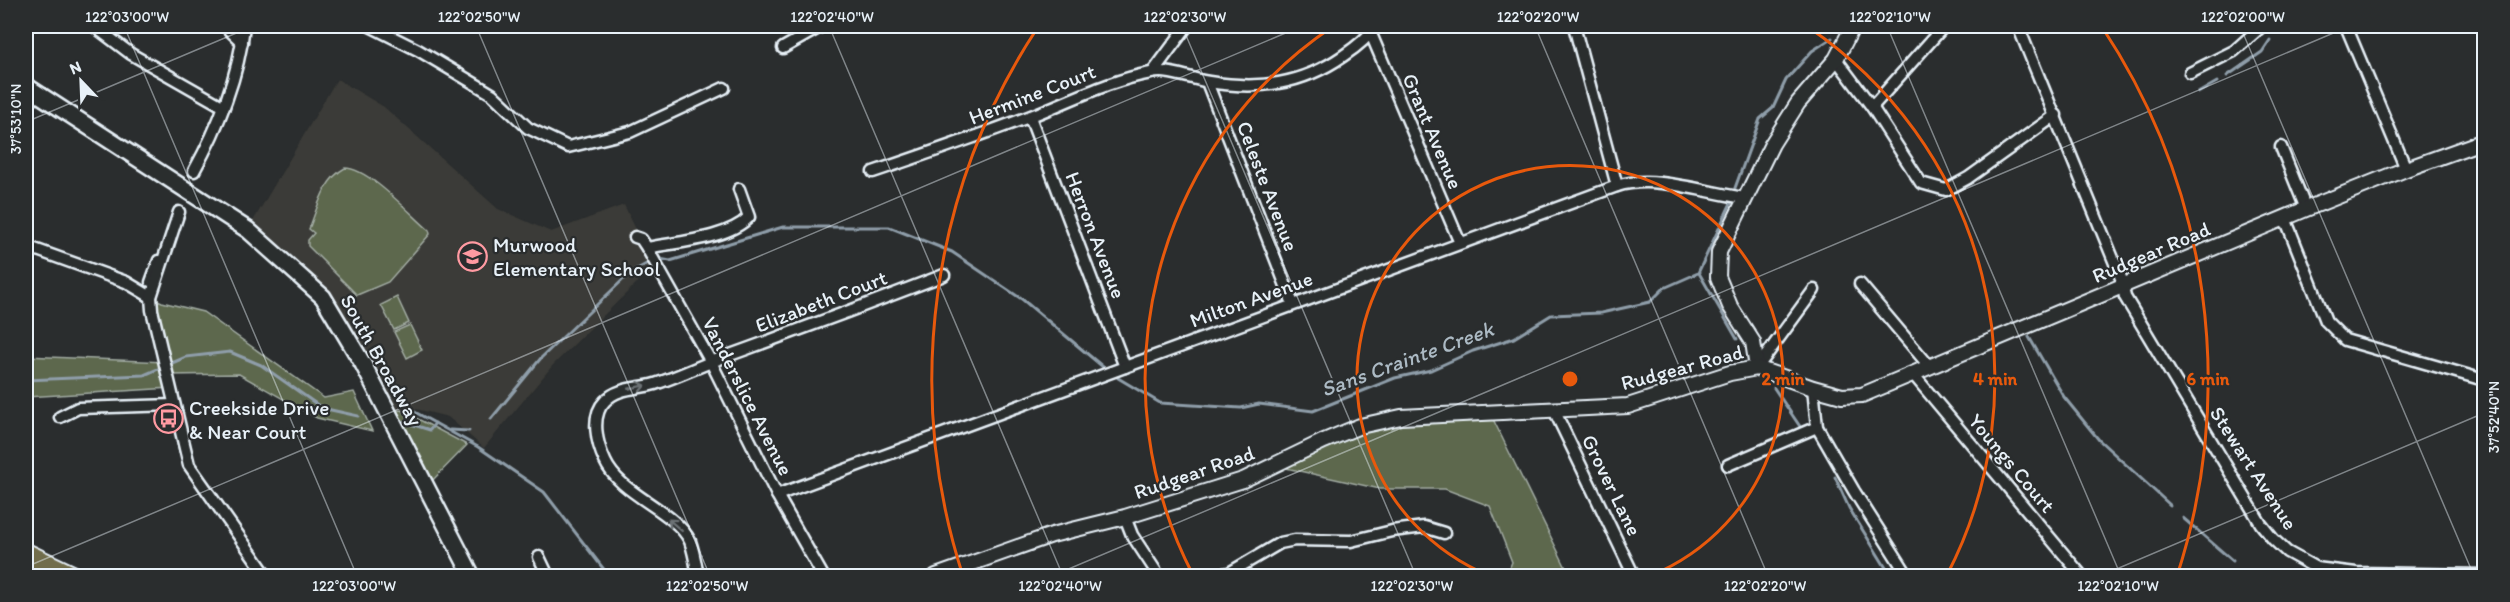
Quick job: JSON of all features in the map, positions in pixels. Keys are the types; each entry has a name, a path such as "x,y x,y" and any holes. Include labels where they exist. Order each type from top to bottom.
{"highway":[{"path":"26,554 72,576"}],"main road":[{"name":"South Broadway","path":"26,86 248,230 323,297 363,364 472,576"}],"street":[{"path":"94,26 131,54 224,107"},
{"path":"225,26 242,42"},
{"path":"194,171 224,107 242,42 243,26"},
{"path":"370,26 418,50 492,94 528,128 568,147 630,132 724,88"},
{"path":"783,48 822,26"},
{"path":"1153,72 1187,26"},
{"path":"1574,26 1617,186"},
{"path":"1757,368 1753,342 1730,306 1718,277 1719,252 1785,122 1836,59 1853,26"},
{"path":"1872,107 1944,26"},
{"name":"Stewart Avenue","path":"2018,26 2056,115 2125,297 2261,524 2273,539 2288,552 2316,568 2356,573 2484,575"},
{"path":"2190,73 2234,51 2262,26"},
{"path":"2346,26 2406,169"},
{"name":"Hermine Court","path":"873,171 954,145 1116,83 1153,72 1207,82 1261,87 1307,77 1326,68 1373,30"},
{"name":"Grant Avenue","path":"1373,30 1460,243"},
{"path":"1836,59 1872,107 1921,183 1946,190 1968,178 2056,115"},
{"name":"Celeste Avenue","path":"1207,82 1293,304"},
{"name":"Herron Avenue","path":"1030,117 1125,367"},
{"name":"Rudgear Road","path":"936,576 1052,535 1125,518 1243,480 1360,426 1401,417 1628,406 1730,373 1757,368 1842,396 1862,394 2306,209 2484,141"},
{"path":"2281,147 2306,209"},
{"name":"Milton Avenue","path":"777,495 1630,182 1656,183 1745,198"},
{"path":"647,248 706,237 740,226 749,216 739,189"},
{"path":"150,282 179,212"},
{"path":"179,212 151,297 174,405 192,471 267,576"},
{"path":"2285,218 2326,321 2345,340 2484,380"},
{"name":"Vanderslice Avenue","path":"635,237 641,239 647,248 711,362 777,495 823,576"},
{"path":"26,246 126,282 151,297"},
{"name":"Elizabeth Court","path":"698,576 689,540 680,528 634,493 615,476 605,463 598,442 597,416 603,403 613,393 655,384 711,362 803,331 944,275"},
{"path":"1860,284 1930,367"},
{"path":"1757,368 1814,290"},
{"name":"Youngs Court","path":"1913,374 2082,576"},
{"path":"1813,388 1817,427 1908,576"},
{"path":"60,417 78,408 174,405"},
{"name":"Grover Lane","path":"1554,410 1634,576"},
{"path":"1728,465 1817,427"},
{"path":"1125,518 1132,535 1159,576"},
{"path":"1209,576 1229,573 1280,543 1295,540 1351,542 1392,531 1424,527 1444,534"},
{"path":"539,557 548,576"}],"shaded area":[{"name":"Murwood Elementary School","path":"337,79 384,107 498,209 551,232 624,205 654,266 553,365 484,448 448,417 412,408 395,411 332,296 304,266 252,223"}],"green space":[{"path":"345,168 366,175 377,183 429,230 430,234 388,282 357,295 308,246 308,240 314,233 309,229 322,195 331,180"},
{"path":"151,297 203,312 324,398 354,392 372,431 317,418 239,374 169,375 171,388 26,397 26,356 165,362"},
{"path":"397,297 409,323 394,330 381,305"},
{"path":"410,325 422,350 407,358 394,332"},
{"path":"401,410 467,445 426,487 388,411"},
{"path":"1490,413 1570,576 1506,576 1512,562 1490,506 1445,489 1380,489 1277,466 1360,426"}],"waterway":[{"name":"Sans Crainte Creek","path":"2274,31 2281,26"},
{"name":"Sans Crainte Creek","path":"1735,188 1760,119 1773,108 1786,80 1812,51 1832,38"},
{"name":"Sans Crainte Creek","path":"2227,76 2262,52 2270,40"},
{"name":"Sans Crainte Creek","path":"2198,93 2217,82"},
{"name":"Sans Crainte Creek","path":"1118,378 1160,403 1241,408 1259,404 1313,411 1395,378 1431,370 1473,351 1514,338 1551,315 1601,313 1650,302 1664,288 1698,273 1731,203"},
{"name":"Sans Crainte Creek","path":"660,259 670,261 783,227 889,227 952,252 1023,300 1103,367"},
{"name":"Sans Crainte Creek","path":"491,419 541,358 630,273 648,263"},
{"name":"Sans Crainte Creek","path":"1699,273 1737,339"},
{"path":"2029,337 2064,397 2099,440 2170,505"},
{"path":"26,380 144,375 186,357 230,352 261,365 322,408 358,416"},
{"name":"Sans Crainte Creek","path":"1774,388 1801,428"},
{"path":"404,406 478,447 544,492 609,576"},
{"path":"401,421 430,430 435,423"},
{"name":"Sans Crainte Creek","path":"450,430 469,431"},
{"name":"Sans Crainte Creek","path":"1835,477 1849,508 1891,576"},
{"path":"2183,518 2233,561"}],"place":[{"name":"Murwood Elementary School","path":"472,256"},
{"name":"Creekside Drive & Near Court","path":"168,419"}]}
